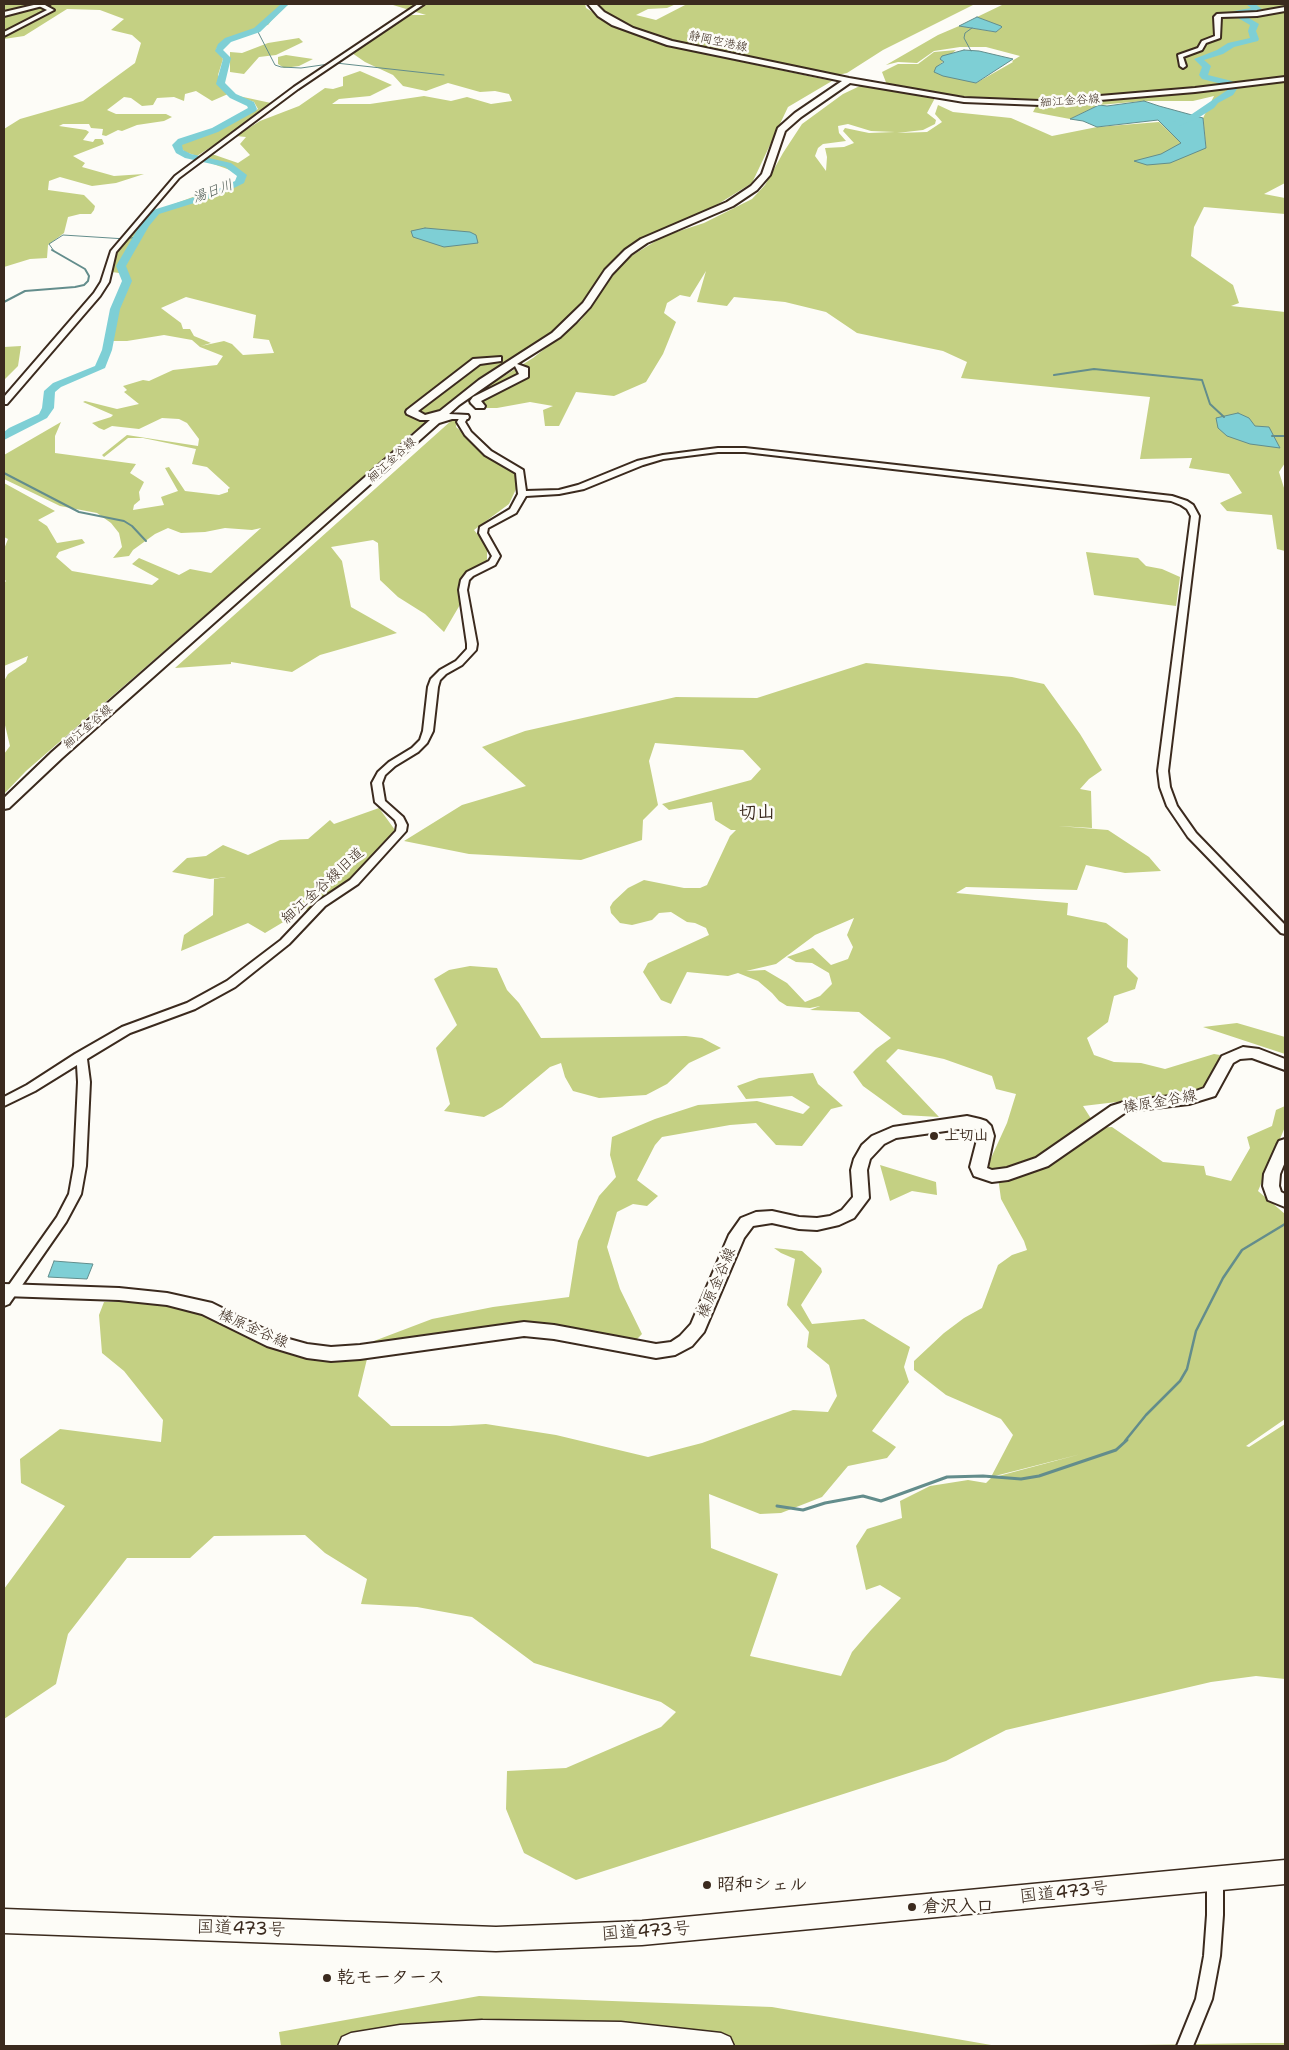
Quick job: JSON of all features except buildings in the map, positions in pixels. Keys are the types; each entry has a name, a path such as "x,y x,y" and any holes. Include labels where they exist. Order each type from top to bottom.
{"highway":[{"name":"国道473号","path":"4,1921 496,1939 642,1933 1285,1872"},
{"path":"351,2046 400,2038 482,2033 621,2035 722,2046"}],"main road":[{"name":"静岡空港線","path":"592,4 601,14 615,23 650,37 853,81"},
{"path":"4,14 44,5"},
{"name":"細江金谷線","path":"6,802 272,567 429,422 445,413 483,382 556,335 574,320 587,305 608,272 628,252 644,241 730,204 754,188 766,175 777,142 794,124 853,81 940,97 989,102 1040,103 1165,93 1285,79"},
{"path":"464,417 452,416 429,422 411,412 412,409 476,360 498,359"},
{"path":"480,406 475,400 524,375 524,370 519,367"},
{"path":"455,403 453,413 464,417"},
{"name":"榛原金谷線","path":"6,1294 119,1294 168,1299 206,1308 273,1340 306,1351 331,1354 360,1352 524,1329 554,1332 656,1351 675,1348 686,1342 698,1327 737,1235 747,1222 756,1218 772,1217 799,1223 817,1224 833,1221 848,1214 861,1198 859,1170 862,1159 873,1144 892,1133 967,1122 980,1125 986,1136 978,1167 980,1172 992,1176 1008,1174 1042,1162 1117,1110 1127,1106 1189,1099 1210,1092 1227,1060 1235,1055 1243,1052 1254,1053 1285,1065"},
{"path":"1285,1145 1272,1174 1271,1186 1274,1196 1285,1202"}],"street":[{"path":"4,402 97,294 104,282 113,252 117,246 164,191 187,168 296,88 421,4"},
{"path":"4,34 51,10 44,5"},
{"path":"1183,66 1180,56 1200,49 1204,42 1218,37 1217,17 1219,15 1257,14 1285,9"},
{"path":"464,417 461,422 468,433 488,453 496,460 514,467 520,472 522,494 559,492 581,487 630,467 663,457 718,450 745,450 1172,499 1184,503 1190,507 1195,516 1163,771 1165,787 1172,806 1192,835 1285,931"},
{"name":"細江金谷線旧道","path":"4,1102 31,1088 126,1030 191,1006 244,975 285,942 321,904 354,882 394,840 402,825 380,802 377,783 381,774 392,764 415,750 424,741 428,731 433,686 436,678 443,672 460,664 471,650 472,644 463,590 465,580 470,574 492,563 496,556 483,532 484,527 513,512 522,494"},
{"path":"6,1294 62,1219 75,1194 80,1166 84,1082 82,1060 79,1057"},
{"path":"1185,2046 1204,1999 1212,1956 1216,1915 1215,1878"}],"green space":[{"path":"4,4 290,4 280,9 268,25 260,26 257,30 225,40 216,49 223,59 218,75 228,94 212,101 196,91 185,94 184,101 174,97 157,98 153,105 142,106 131,98 124,97 107,110 116,114 166,114 172,117 164,121 137,125 122,131 118,130 106,136 102,135 103,129 91,128 89,124 63,124 59,126 86,130 89,132 83,140 93,142 95,139 102,139 104,144 73,156 85,163 82,167 114,176 144,174 116,183 92,186 60,177 49,181 48,190 84,195 95,206 94,210 91,214 68,217 64,233 48,245 47,258 30,259 4,267 4,129 20,119 83,101 135,63 141,43 132,35 111,30 124,19 100,10 67,9 24,36 4,39"},
{"path":"585,4 586,8 612,24 638,36 700,53 832,81 788,107 752,183 715,206 619,253 592,292 557,329 408,436 285,550 202,618 26,771 4,794 4,754 10,746 4,721 4,681 8,674 26,662 28,656 4,666 4,583 6,581 4,579 4,549 8,539 4,537 4,483 55,511 38,520 47,526 57,543 82,539 85,543 59,552 56,557 72,571 152,585 159,579 132,564 139,558 179,575 190,569 211,573 261,528 252,530 225,528 205,532 181,533 168,528 155,534 133,550 129,556 113,558 122,547 119,533 111,523 97,513 60,506 4,479 4,455 61,422 55,436 55,453 136,464 130,473 144,482 139,492 140,500 134,505 133,510 164,505 161,497 178,491 165,468 169,467 185,491 219,495 228,492 230,488 207,467 192,464 196,449 143,438 128,438 104,457 102,455 127,435 198,446 199,439 187,423 179,419 162,418 139,429 112,426 104,430 92,423 113,415 83,402 117,409 139,404 124,392 127,390 123,386 143,380 149,381 173,370 217,365 223,356 200,347 192,340 164,335 127,341 111,341 126,278 119,273 112,272 114,255 153,212 198,195 211,195 239,183 241,177 230,170 202,160 212,154 238,163 250,155 240,144 246,137 236,136 260,121 299,106 325,88 333,89 343,86 343,77 360,71 392,85 370,96 339,99 332,104 370,104 424,96 451,101 467,97 491,104 512,101 509,94 495,91 480,92 448,83 426,91 403,86 393,75 365,62 352,53 409,15 426,15 393,5","holes":["186,297 256,315 253,338 269,340 274,353 243,355 232,344 224,341 201,346 211,343 194,336 190,329 183,329 181,323 161,308"]},
{"path":"596,4 676,4 667,8 648,9 636,15 656,20 687,4 975,4 883,50 847,73 838,75 696,46 648,34 626,26 603,11"},
{"path":"1004,4 1285,4 1285,183 1264,194 1285,198 1285,214 1204,207 1194,227 1191,256 1233,285 1239,303 1231,306 1285,312 1285,463 1279,472 1285,491 1285,551 1277,549 1272,515 1227,511 1220,503 1242,493 1229,474 1189,468 1192,458 1140,459 1150,397 961,378 967,362 943,351 857,333 826,312 785,302 734,297 727,306 697,302 706,271 690,297 680,295 667,303 664,313 676,322 663,354 646,382 614,396 576,392 559,426 545,426 543,410 553,406 530,402 497,408 482,408 468,404 488,386 533,358 581,320 623,261 664,236 704,223 752,199 765,185 802,124 843,94 864,84 935,98 927,113 936,120 935,124 923,130 897,133 927,132 942,122 935,114 938,105 953,112 1011,118 1052,136 1097,127 1159,122 1181,143 1206,148 1203,118 1214,96 1193,101 1144,101 1099,105 1070,119 1033,112 1039,101 975,98 887,85 882,72 898,64 918,64 934,52 956,50 938,66 976,83 1020,56 986,47 960,47 934,51 917,63 898,62 886,65 938,35 959,26 996,32 1002,27 977,17","holes":["848,124 871,131 895,132 869,133 845,128 843,131 854,143 844,147 825,148 827,157 826,171 815,156 818,148 823,144 846,141 839,133 838,126"]},
{"path":"299,38 303,42 276,55 259,57 244,74 230,72 230,52 242,53 268,43"},
{"path":"286,55 313,59 299,66 284,68 278,64 278,57"},
{"path":"234,95 271,103 251,121 197,156 185,152 180,147 184,141 219,130 258,109 254,102"},
{"path":"21,346 18,366 4,380 4,347"},
{"path":"452,420 457,421 456,427 497,462 517,473 517,487 509,504 474,530 487,546 487,561 467,573 460,580 461,603 444,632 425,614 398,597 380,580 378,543 373,540 331,547 342,561 351,607 397,633 320,655 292,672 231,662 231,664 175,668"},
{"path":"1086,552 1138,558 1146,566 1162,569 1180,577 1176,606 1094,595"},
{"path":"866,663 1012,677 1044,684 1080,734 1102,770 1089,779 1080,789 1091,791 1092,828 1058,826 1108,830 1149,857 1161,871 1125,873 1086,865 1077,890 966,887 956,893 1068,903 1067,915 1106,923 1128,939 1127,967 1138,978 1135,989 1114,996 1108,1022 1087,1038 1094,1055 1114,1062 1141,1063 1165,1069 1214,1054 1220,1055 1217,1073 1203,1088 1184,1094 1083,1106 1097,1128 1112,1127 1163,1162 1204,1166 1206,1175 1231,1181 1250,1148 1247,1137 1272,1126 1276,1110 1285,1106 1285,1127 1258,1191 1285,1214 1285,1419 1246,1446 1249,1447 1285,1424 1285,1679 1256,1676 1211,1682 1006,1730 946,1761 576,1880 524,1853 506,1809 507,1771 566,1768 661,1727 676,1712 661,1702 534,1663 472,1617 417,1607 361,1604 367,1579 325,1553 305,1535 214,1536 190,1558 127,1558 68,1634 56,1684 4,1719 4,1589 65,1506 21,1483 20,1459 60,1429 161,1442 163,1420 124,1371 102,1353 99,1315 104,1302 156,1301 201,1313 310,1360 367,1359 358,1396 391,1426 486,1424 556,1435 648,1457 702,1443 793,1410 828,1412 837,1396 829,1365 807,1347 809,1332 787,1305 795,1259 774,1248 802,1251 821,1268 822,1272 801,1305 812,1324 864,1319 910,1347 904,1367 909,1382 872,1431 896,1447 887,1458 848,1466 822,1497 781,1513 760,1514 709,1494 711,1548 778,1574 750,1656 841,1676 852,1652 901,1598 880,1585 866,1590 856,1546 867,1529 902,1518 900,1501 930,1486 968,1480 986,1483 991,1478 1081,1454 991,1477 1013,1435 1001,1419 946,1395 914,1370 914,1361 944,1333 964,1318 982,1308 998,1265 1012,1255 1027,1250 1001,1199 997,1170 987,1167 1007,1123 1016,1094 996,1089 992,1076 944,1059 898,1049 886,1061 939,1117 903,1115 863,1086 853,1072 876,1049 891,1038 859,1012 810,1010 820,1006 810,1008 787,1006 758,981 738,973 728,976 687,972 671,1004 661,1000 643,972 648,963 709,935 706,928 687,922 671,912 659,913 652,920 632,925 620,923 611,913 610,907 613,902 628,888 644,880 684,888 700,888 707,885 730,836 736,830 731,830 715,820 712,802 669,810 662,804 751,780 761,769 743,750 655,743 649,761 658,805 643,820 642,840 581,860 469,854 404,841 462,805 526,786 482,747 525,731 676,697 757,698","holes":["854,918 847,935 853,947 848,959 831,965 813,948 787,957 796,962 812,963 829,973 832,984 820,996 805,1002 787,983 765,970 746,971 776,964 815,935"]},
{"path":"379,808 395,830 386,846 348,881 309,910 305,909 265,933 248,923 181,951 184,935 213,915 214,879 226,877 210,879 172,872 187,858 206,856 223,845 248,855 280,840 308,839 330,820 334,824"},
{"path":"470,966 497,968 507,990 519,1003 541,1038 686,1036 702,1038 721,1048 689,1063 667,1084 646,1095 599,1098 573,1091 565,1077 561,1063 550,1067 502,1107 484,1117 444,1111 450,1104 436,1048 457,1025 434,979 449,970"},
{"path":"1237,1023 1285,1037 1285,1054 1203,1027"},
{"path":"813,1073 818,1084 843,1106 831,1109 802,1146 776,1145 756,1123 730,1125 662,1137 655,1145 637,1180 658,1196 647,1206 633,1204 617,1212 607,1247 620,1289 642,1334 633,1343 532,1325 384,1346 374,1341 432,1319 493,1307 569,1297 578,1241 599,1196 616,1177 610,1155 612,1137 655,1119 698,1105 757,1101 803,1114 810,1107 792,1096 746,1099 737,1086 759,1078"},
{"path":"880,1165 936,1182 937,1195 912,1191 890,1201"},
{"path":"479,1996 772,2007 997,2046 281,2046 279,2032"},
{"path":"1285,2043 1285,2046 1081,2046"}],"water":[{"path":"977,17 1002,27 996,32 959,26"},
{"path":"964,50 979,51 1013,59 976,83 943,76 934,72 936,67 944,62 940,59 942,56"},
{"path":"1144,101 1203,118 1206,148 1170,163 1147,165 1134,161 1161,154 1181,143 1158,120 1097,127 1083,121 1070,119 1099,105 1107,106"},
{"path":"425,228 470,232 476,235 478,243 444,247 413,237 411,231"},
{"path":"1238,413 1249,418 1255,426 1269,427 1280,448 1250,444 1227,436 1218,428 1216,418"},
{"path":"54,1261 93,1264 87,1279 48,1277"}],"waterway":[{"name":"湯日川","path":"4,437 13,430 43,416 48,408 50,391 57,385 100,368 107,350 115,309 127,281 121,266 145,225 156,212 217,193 239,183 242,175 228,165 188,156 179,151 177,145 181,141 215,130 253,109 251,104 233,96 220,84 227,58 219,51 221,46 228,40 257,30 285,4"},
{"path":"1237,13 1258,9 1250,4"},
{"path":"1176,124 1195,116 1211,106 1215,101 1230,93 1233,89 1234,86 1229,83 1205,77 1203,75 1207,66 1198,59 1220,52 1231,45 1255,39 1252,31 1255,24 1237,15"},
{"path":"971,51 964,38 965,33 972,28"},
{"path":"257,30 275,65 281,67 301,68 336,63 444,75"},
{"path":"54,251 49,244 63,235 126,239 136,237 145,225"},
{"path":"4,302 25,291 75,287 84,285 88,281 89,276 85,269 52,250"},
{"path":"1054,375 1094,369 1202,380 1210,404 1224,417"},
{"path":"1272,436 1285,436"},
{"path":"4,473 79,512 124,521 132,526 146,541"},
{"path":"1125,1441 1146,1415 1180,1381 1187,1369 1196,1331 1223,1278 1242,1250 1285,1224"},
{"path":"777,1506 803,1510 825,1503 863,1496 881,1501 947,1477 983,1476 1021,1479 1039,1476 1116,1450 1127,1440"}],"place":[{"name":"上切山","path":"934,1136"},
{"name":"昭和シェル","path":"707,1885"},
{"name":"倉沢入口","path":"912,1907"},
{"name":"乾モータース","path":"327,1978"}],"district":[{"name":"切山","path":"757,813"}]}
